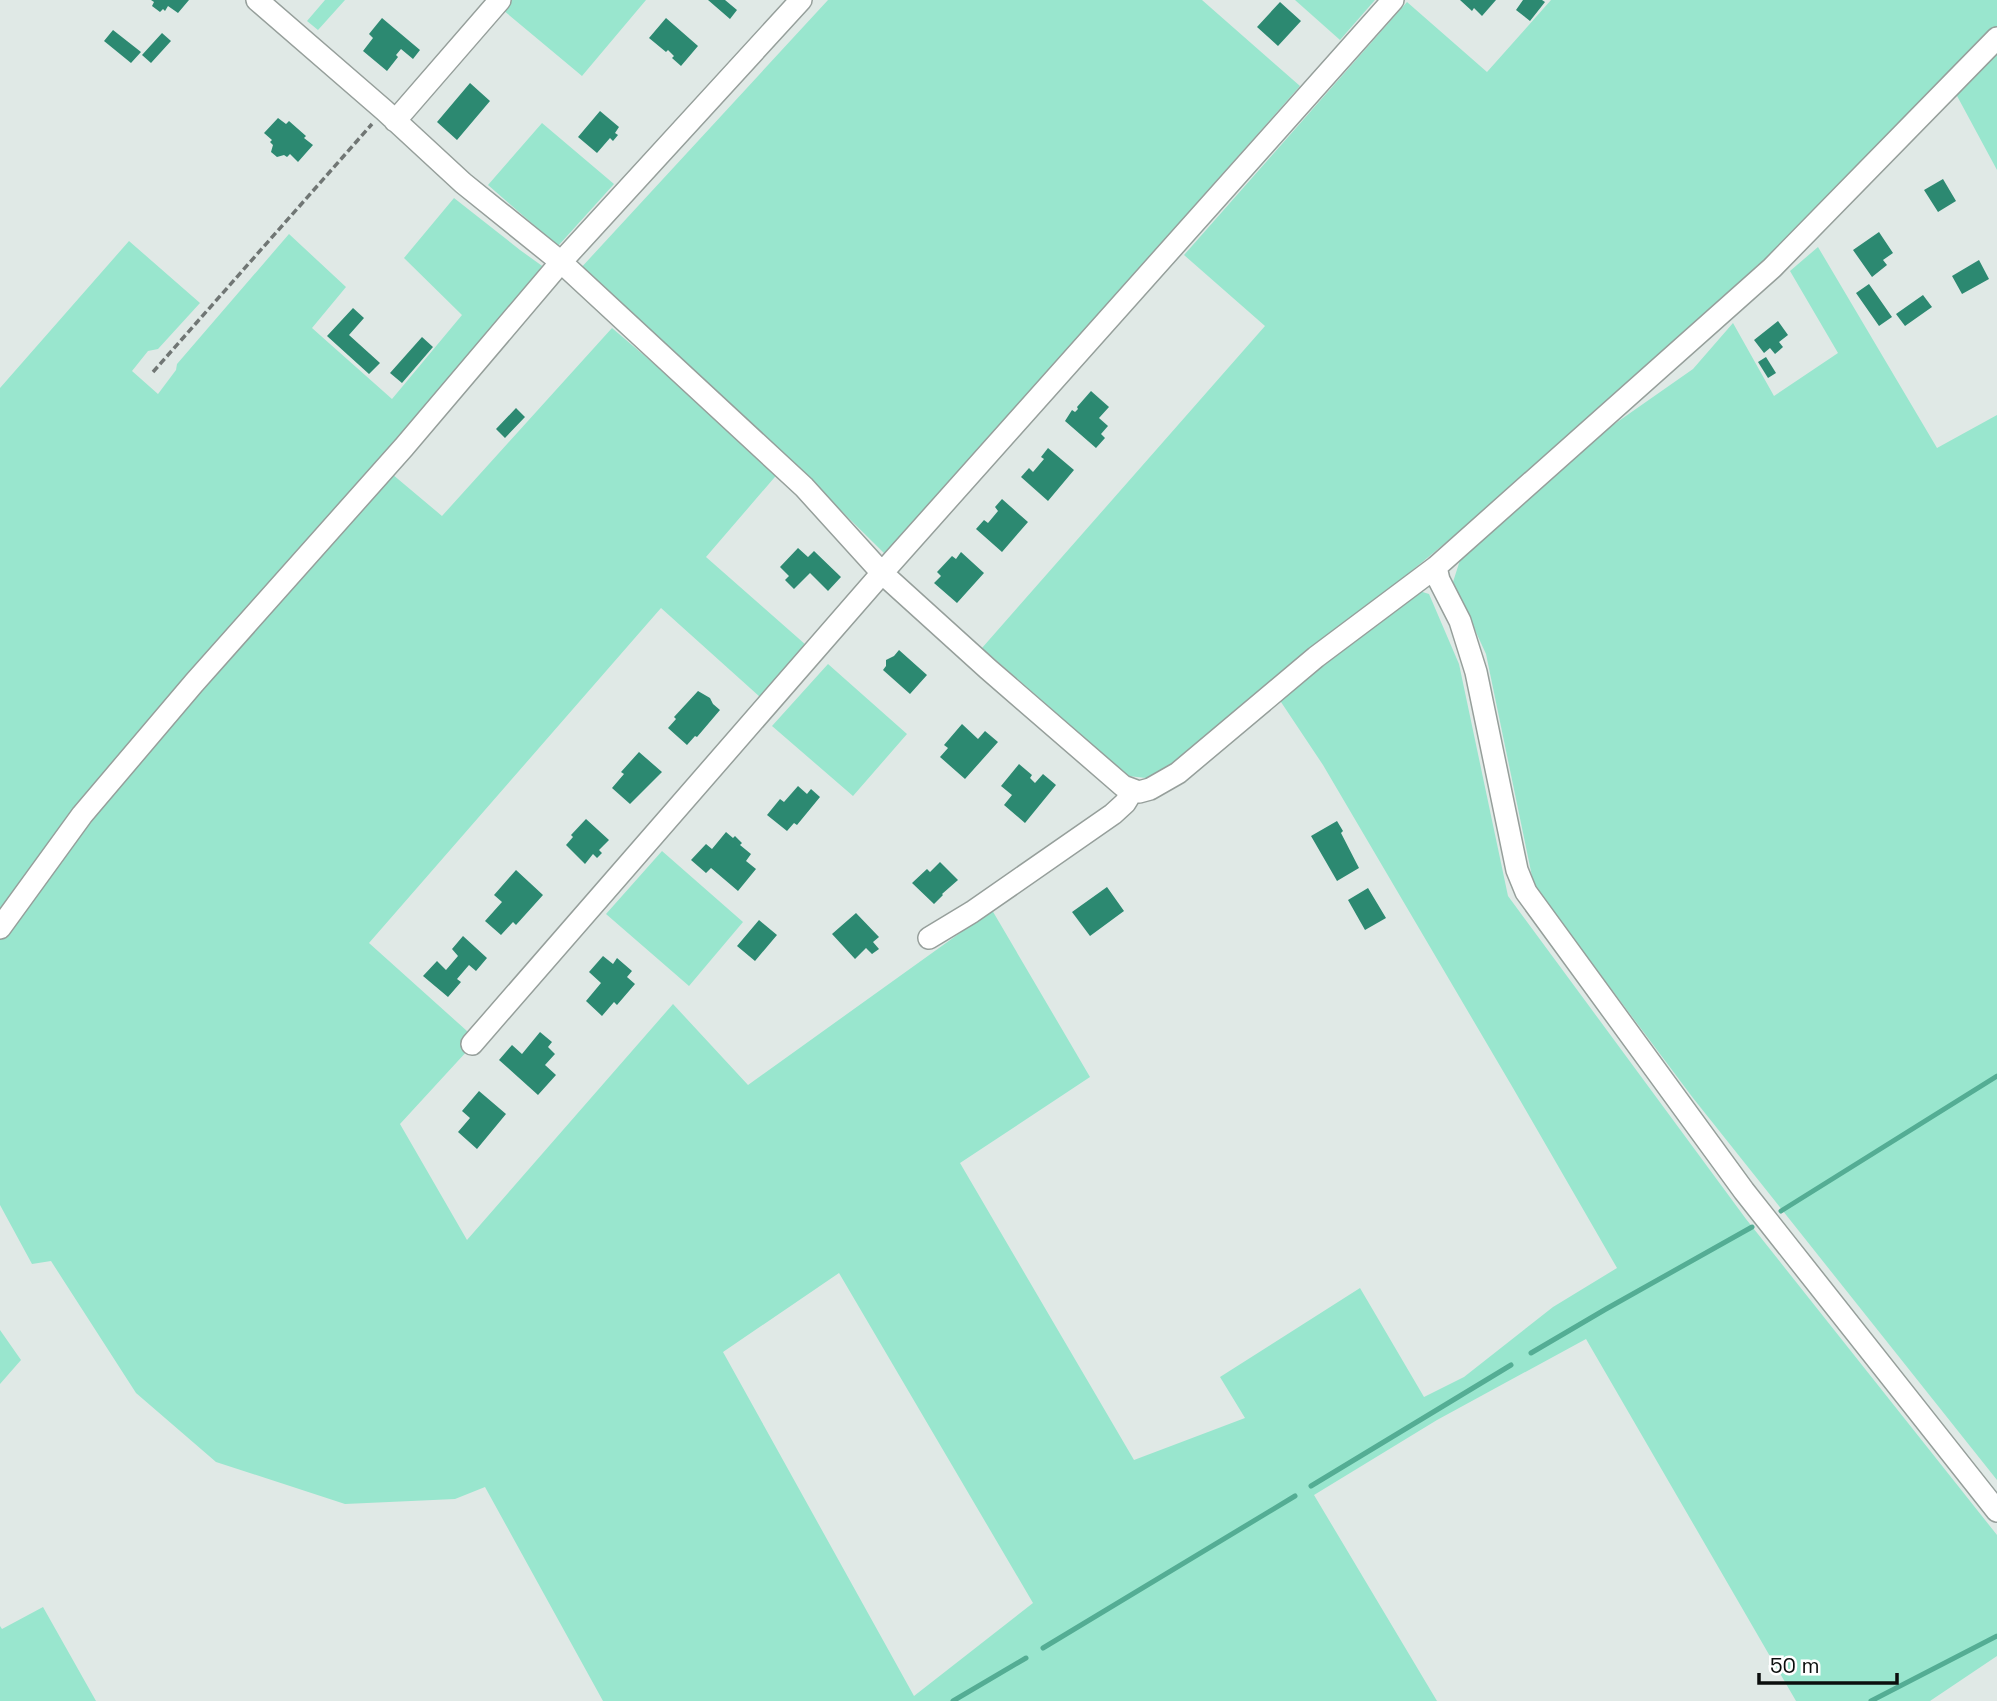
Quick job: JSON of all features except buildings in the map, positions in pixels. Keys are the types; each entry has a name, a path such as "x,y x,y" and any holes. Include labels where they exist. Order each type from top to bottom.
{"street":[{"path":"257,0 463,183 561,262 804,487 882,573 1096,765 1123,786 1139,792 1150,789 1178,773 1316,657 1436,567 1772,268 1997,38"},
{"path":"390,116 500,0"},
{"path":"0,928 82,816 194,683 404,447 561,262 801,0"},
{"path":"472,1044 882,573 1393,0"},
{"path":"1436,567 1439,580 1460,621 1476,673 1517,870 1526,892 1744,1191 1997,1511"},
{"path":"929,938 972,912 1113,814 1125,803 1133,790"}],"path":[{"path":"153,372 390,116"}],"green space":[{"path":"325,0 345,0 318,30 307,21"},
{"path":"512,0 646,0 582,76 503,10"},
{"path":"828,0 1202,0 1300,86 886,555 798,468 579,270"},
{"path":"1295,0 1375,0 1340,40"},
{"path":"1551,0 1997,0 1997,29 1810,221 1554,453 1165,775 1146,778 1128,776 982,648 1265,326 1184,255 1407,2 1487,72"},
{"path":"1997,49 1997,170 1956,94"},
{"path":"542,123 614,184 558,246 488,185"},
{"path":"454,198 545,268 171,704 392,474 442,516 612,328 780,471 706,557 806,645 760,697 661,608 369,943 467,1031 468,1050 400,1124 467,1240 673,1004 748,1085 992,910 1090,1077 960,1163 1134,1460 1245,1418 1220,1377 1360,1288 1424,1397 1464,1377 1553,1307 1617,1268 1323,765 1277,696 1413,589 1429,594 1459,664 1508,896 1746,1219 1997,1535 1997,1656 1930,1701 1796,1701 1586,1339 1437,1420 1314,1495 1437,1701 603,1701 485,1487 455,1499 345,1504 216,1462 136,1393 51,1261 32,1264 0,1205 0,388 129,241 200,303 158,349 148,351 132,371 158,394 176,370 177,364 289,234 346,287 312,328 392,399 462,315 404,258","holes":["839,1273 1033,1603 914,1696 723,1352"]},
{"path":"1818,247 1937,448 1997,415 1997,1480 1693,1098 1534,886 1486,654 1453,582 1461,557 1603,432 1693,369 1733,323 1774,396 1838,353 1790,271"},
{"path":"828,664 907,734 853,796 772,726"},
{"path":"662,851 743,922 689,986 606,914"},
{"path":"0,1330 21,1360 0,1384"},
{"path":"43,1607 96,1701 0,1701 0,1626 2,1629"}],"waterway":[{"path":"1781,1211 1997,1076"},
{"path":"1531,1353 1752,1227"},
{"path":"1311,1486 1511,1365"},
{"path":"1043,1648 1295,1496"},
{"path":"1871,1701 1997,1636"},
{"path":"953,1701 1026,1658"}]}
